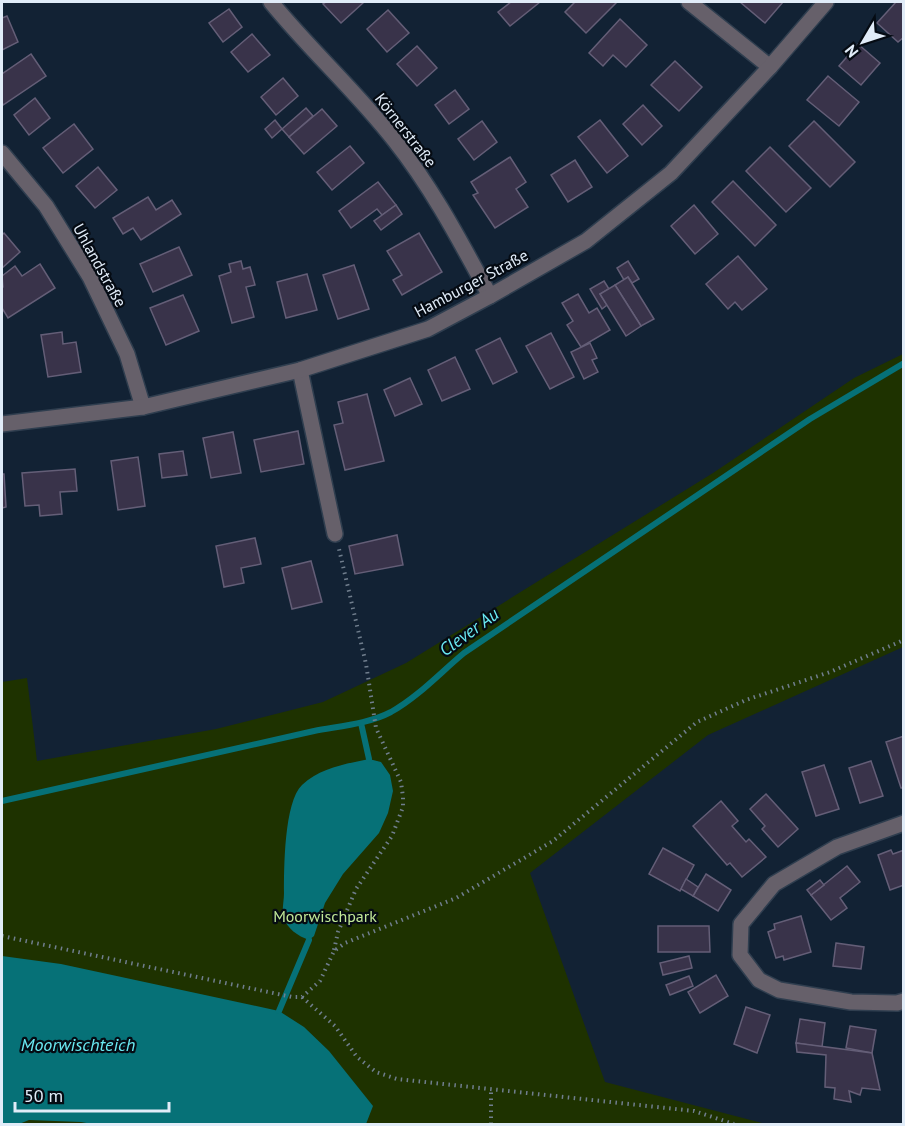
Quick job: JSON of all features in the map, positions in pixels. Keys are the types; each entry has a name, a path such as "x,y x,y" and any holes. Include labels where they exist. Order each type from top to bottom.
{"street":[{"name":"Körnerstraße","path":"271,2 293,30 343,79 396,142 448,218 490,296"},
{"path":"689,2 770,67"},
{"name":"Hamburger Straße","path":"2,424 143,407 300,370 428,329 585,241 671,174 770,67 826,2"},
{"name":"Uhlandstraße","path":"2,153 46,206 90,277 127,354 143,407"},
{"path":"300,370 335,534"},
{"path":"903,823 837,847 774,884 741,924 740,955 759,981 779,990 850,1002 897,1003 903,1001"}],"path":[{"path":"302,997 320,981 334,951 338,932 356,889 392,836 403,807 401,782 376,728 366,664 340,549"},
{"path":"334,951 345,943 456,898 553,841 697,722 746,700 830,672 903,640"},
{"path":"2,936 292,997 302,997 335,1026 357,1057 376,1071 397,1079 694,1111 734,1125"},
{"path":"491,1090 491,1125"}],"green space":[{"name":"Moorwischpark","path":"903,354 903,647 708,735 530,873 605,1082 766,1124 2,1124 2,682 27,678 37,761 216,729 323,702 406,663 713,473 854,378"}],"water":[{"path":"369,759 381,762 390,775 393,791 388,813 379,833 343,874 325,903 314,936 309,940 293,931 283,916 285,853 288,820 292,806 302,785 317,774"},
{"name":"Moorwischteich","path":"2,956 61,964 279,1011 304,1027 329,1051 373,1106 366,1124 92,1124 29,1120 19,1124 2,1124"}],"building":[{"path":"326,2 364,2 341,23 323,4"},
{"path":"511,2 540,2 510,26 498,12"},
{"path":"575,2 617,2 586,33 565,12"},
{"path":"740,2 783,2 765,23"},
{"path":"896,2 904,2 904,37 898,42 877,23"},
{"path":"229,9 242,27 223,42 209,23"},
{"path":"388,10 409,33 387,52 367,29"},
{"path":"7,16 18,42 2,50 2,18"},
{"path":"620,19 647,45 626,67 613,55 603,66 589,53"},
{"path":"252,34 270,55 248,72 231,52"},
{"path":"858,44 880,63 861,85 839,66"},
{"path":"417,46 437,68 417,86 397,64"},
{"path":"31,54 46,76 3,105 2,74"},
{"path":"675,61 702,87 679,111 651,85"},
{"path":"828,76 859,102 839,126 807,100"},
{"path":"283,78 298,96 276,115 261,97"},
{"path":"455,90 469,109 449,124 435,105"},
{"path":"35,98 50,118 29,135 14,115"},
{"path":"643,105 662,126 642,145 623,124"},
{"path":"306,108 313,116 289,137 282,129"},
{"path":"322,109 337,126 304,154 289,137"},
{"path":"275,120 282,129 272,138 265,129"},
{"path":"600,120 628,156 607,173 578,137"},
{"path":"482,121 497,142 474,160 458,139"},
{"path":"814,121 855,162 830,187 789,146"},
{"path":"74,124 93,149 63,173 43,148"},
{"path":"350,146 364,163 332,190 317,172"},
{"path":"770,147 811,188 786,212 746,171"},
{"path":"510,157 526,182 516,189 528,207 495,228 473,195 478,193 471,182"},
{"path":"575,160 592,187 568,202 551,175"},
{"path":"98,167 117,190 95,208 76,186"},
{"path":"733,181 776,225 755,246 712,202"},
{"path":"378,182 396,205 382,215 377,209 351,228 339,211"},
{"path":"148,197 156,210 172,200 181,214 141,240 133,228 123,234 113,218"},
{"path":"396,205 402,214 381,230 374,221"},
{"path":"694,205 718,234 695,254 671,226"},
{"path":"4,233 20,252 2,268 2,235"},
{"path":"419,233 442,272 402,295 393,280 402,275 387,251"},
{"path":"179,247 192,275 153,292 140,264"},
{"path":"738,256 767,289 742,310 735,302 728,309 706,284"},
{"path":"241,261 243,269 250,267 255,285 246,287 254,317 232,323 219,276 231,272 229,264"},
{"path":"628,261 639,279 632,283 628,277 624,280 617,268"},
{"path":"40,264 55,288 8,318 2,308 2,276 15,266 22,276"},
{"path":"354,265 369,309 338,319 323,275"},
{"path":"307,274 317,310 286,318 277,282"},
{"path":"628,277 654,319 641,326 615,285"},
{"path":"604,281 609,289 600,294 607,305 602,309 590,289"},
{"path":"615,285 641,326 626,336 600,294"},
{"path":"578,294 589,313 597,308 610,330 581,347 567,325 573,321 562,303"},
{"path":"183,295 199,331 166,345 150,308"},
{"path":"62,332 63,344 76,342 81,372 48,377 41,335"},
{"path":"551,333 574,377 550,389 526,346"},
{"path":"500,338 517,372 493,384 476,350"},
{"path":"590,343 597,358 592,360 598,372 584,379 571,352"},
{"path":"455,357 470,389 442,401 428,370"},
{"path":"410,378 422,404 395,416 384,390"},
{"path":"367,394 384,461 345,470 334,425 343,423 338,402"},
{"path":"298,431 304,464 261,472 254,440"},
{"path":"233,432 241,473 211,478 203,438"},
{"path":"183,451 187,475 162,478 159,454"},
{"path":"138,457 145,506 118,510 111,461"},
{"path":"75,469 77,491 60,492 62,514 40,516 39,505 25,506 22,473"},
{"path":"2,474 4,474 6,507 2,508"},
{"path":"397,535 403,565 355,574 349,546"},
{"path":"255,538 261,564 241,568 244,583 224,587 216,546"},
{"path":"311,561 322,602 292,609 282,568"},
{"path":"904,736 904,788 901,788 886,742"},
{"path":"871,761 883,796 860,803 849,768"},
{"path":"824,765 839,809 816,816 802,772"},
{"path":"766,794 798,829 778,847 762,829 765,826 750,809"},
{"path":"721,801 738,821 732,826 746,842 749,839 766,857 742,877 730,863 727,865 693,826"},
{"path":"663,848 694,865 680,891 649,874"},
{"path":"891,850 893,854 904,850 904,885 890,890 878,855"},
{"path":"847,866 860,882 840,898 847,908 831,920 811,895"},
{"path":"706,874 731,890 718,911 693,896"},
{"path":"686,879 698,887 693,896 681,889"},
{"path":"820,880 824,885 811,895 807,890"},
{"path":"801,916 811,952 784,960 783,956 776,958 768,932 775,929 774,924"},
{"path":"658,926 709,926 710,952 658,952"},
{"path":"836,943 864,947 861,969 833,966"},
{"path":"689,956 692,968 663,975 660,963"},
{"path":"716,975 728,996 700,1013 688,992"},
{"path":"689,976 693,986 670,995 666,985"},
{"path":"746,1007 770,1015 757,1053 734,1044"},
{"path":"800,1019 825,1023 822,1047 796,1043"},
{"path":"850,1026 876,1030 872,1053 846,1048"},
{"path":"796,1043 872,1053 880,1090 862,1088 860,1095 849,1091 851,1102 834,1099 835,1088 825,1087 826,1055 797,1052"}],"waterway":[{"name":"Clever Au","path":"2,801 363,722 391,712 420,692 464,653 810,419 904,363"},
{"path":"361,723 369,759"},
{"path":"279,1011 309,940"}]}
